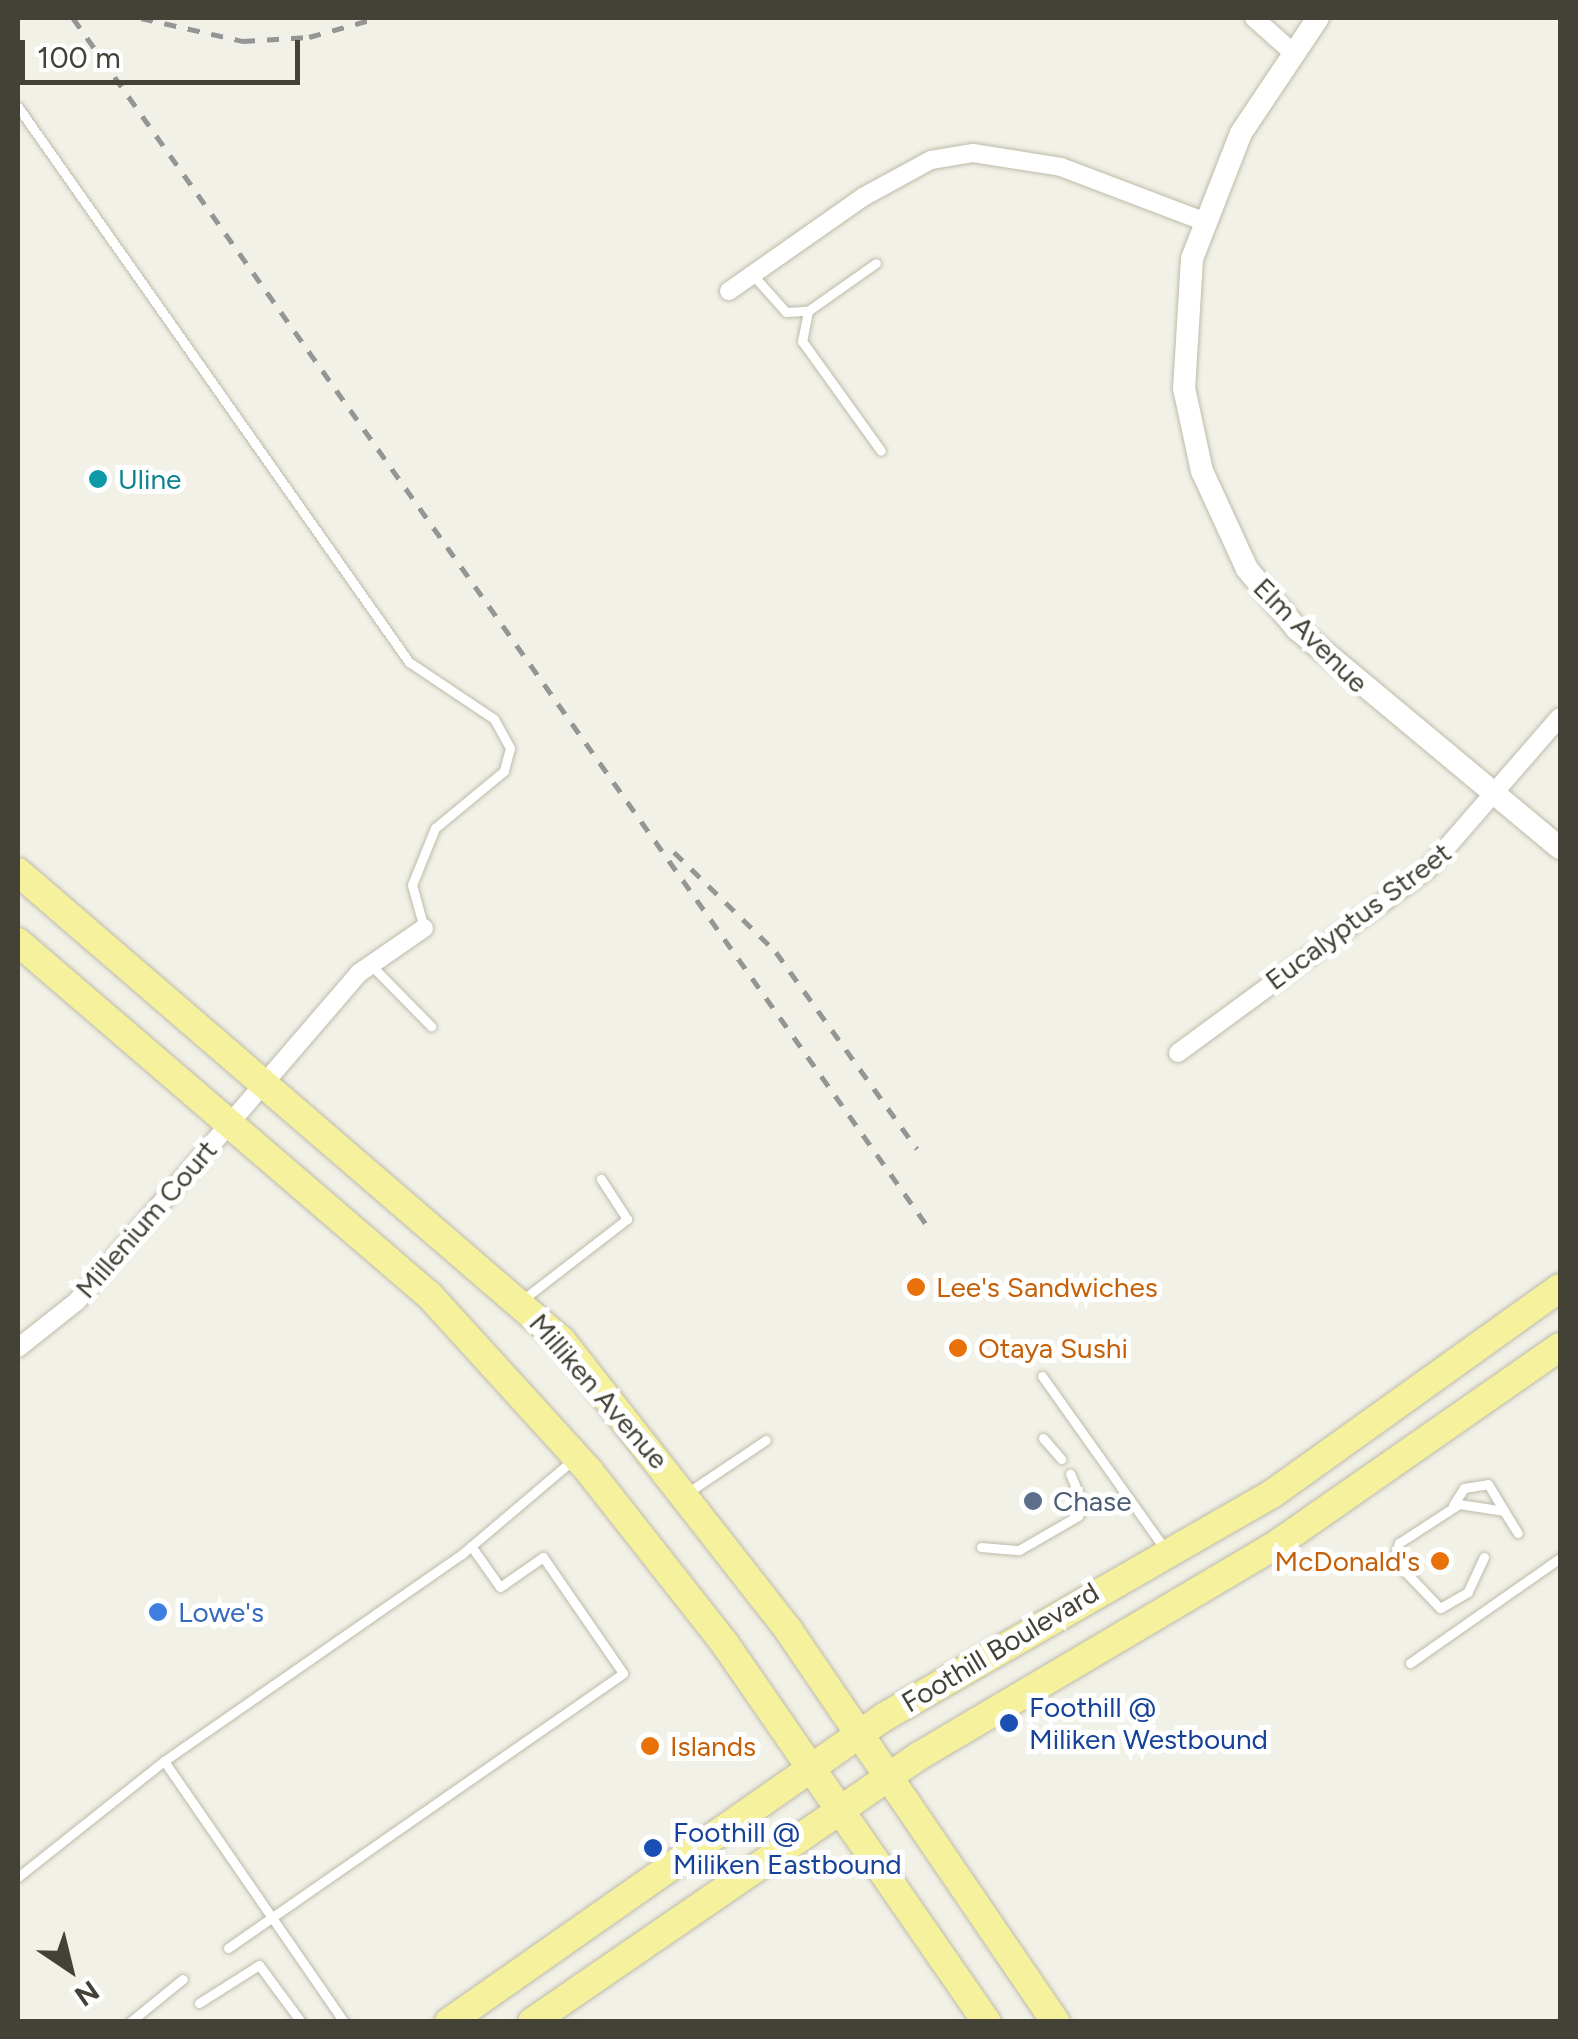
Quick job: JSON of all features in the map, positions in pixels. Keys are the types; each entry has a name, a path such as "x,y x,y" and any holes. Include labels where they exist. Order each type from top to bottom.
{"main road":[{"name":"Milliken Avenue","path":"18,872 520,1302 688,1494 859,1734 885,1779 1056,2022"},
{"path":"18,942 430,1296 576,1457 841,1810 987,2022"},
{"name":"Foothill Boulevard","path":"449,2022 859,1734 1166,1551 1272,1494 1560,1288"},
{"name":"Foothill Boulevard","path":"532,2022 885,1779 1273,1547 1560,1346"}],"street":[{"path":"1254,18 1291,51"},
{"name":"Elm Avenue","path":"1318,18 1291,51 1203,222 1182,324 1184,388 1227,532 1297,629 1560,848"},
{"path":"728,292 863,197 931,160 973,153 1061,168 1203,222"},
{"name":"Eucalyptus Street","path":"1178,1053 1426,872 1560,716"},
{"name":"Millenium Court","path":"18,1348 77,1301 227,1123 372,965 424,928"}],"lane":[{"path":"18,107 409,662 494,719 510,748 504,771 435,828 412,884 424,928"},
{"path":"752,274 786,312 808,312 876,264"},
{"path":"808,312 802,341 881,451"},
{"path":"372,965 431,1026"},
{"path":"520,1302 627,1219 601,1179"},
{"path":"1042,1376 1166,1551"},
{"path":"1043,1438 1062,1459"},
{"path":"688,1494 766,1440"},
{"path":"18,1877 164,1761 471,1546 576,1457"},
{"path":"981,1547 1019,1550 1078,1516 1084,1504 1070,1474"},
{"path":"1484,1557 1468,1592 1440,1608 1394,1560 1399,1544 1451,1509 1475,1483 1488,1484 1518,1533"},
{"path":"1451,1509 1504,1511"},
{"path":"228,1948 623,1673 543,1557 500,1586 471,1546"},
{"path":"1410,1663 1560,1558"},
{"path":"164,1761 344,2022"},
{"path":"199,2003 259,1965 301,2022"},
{"path":"130,2022 183,1979"}],"railway":[{"path":"73,18 926,1224"},
{"path":"141,18 243,41 309,37 377,18"},
{"path":"674,852 776,952 917,1149"}],"place":[{"name":"Uline","path":"98,479"},
{"name":"Lee's Sandwiches","path":"916,1287"},
{"name":"Otaya Sushi","path":"958,1348"},
{"name":"Chase","path":"1033,1501"},
{"name":"McDonald's","path":"1440,1561"},
{"name":"Lowe's","path":"158,1612"},
{"name":"Foothill @ Miliken Westbound","path":"1009,1723"},
{"name":"Islands","path":"650,1746"},
{"name":"Foothill @ Miliken Eastbound","path":"653,1848"}]}
